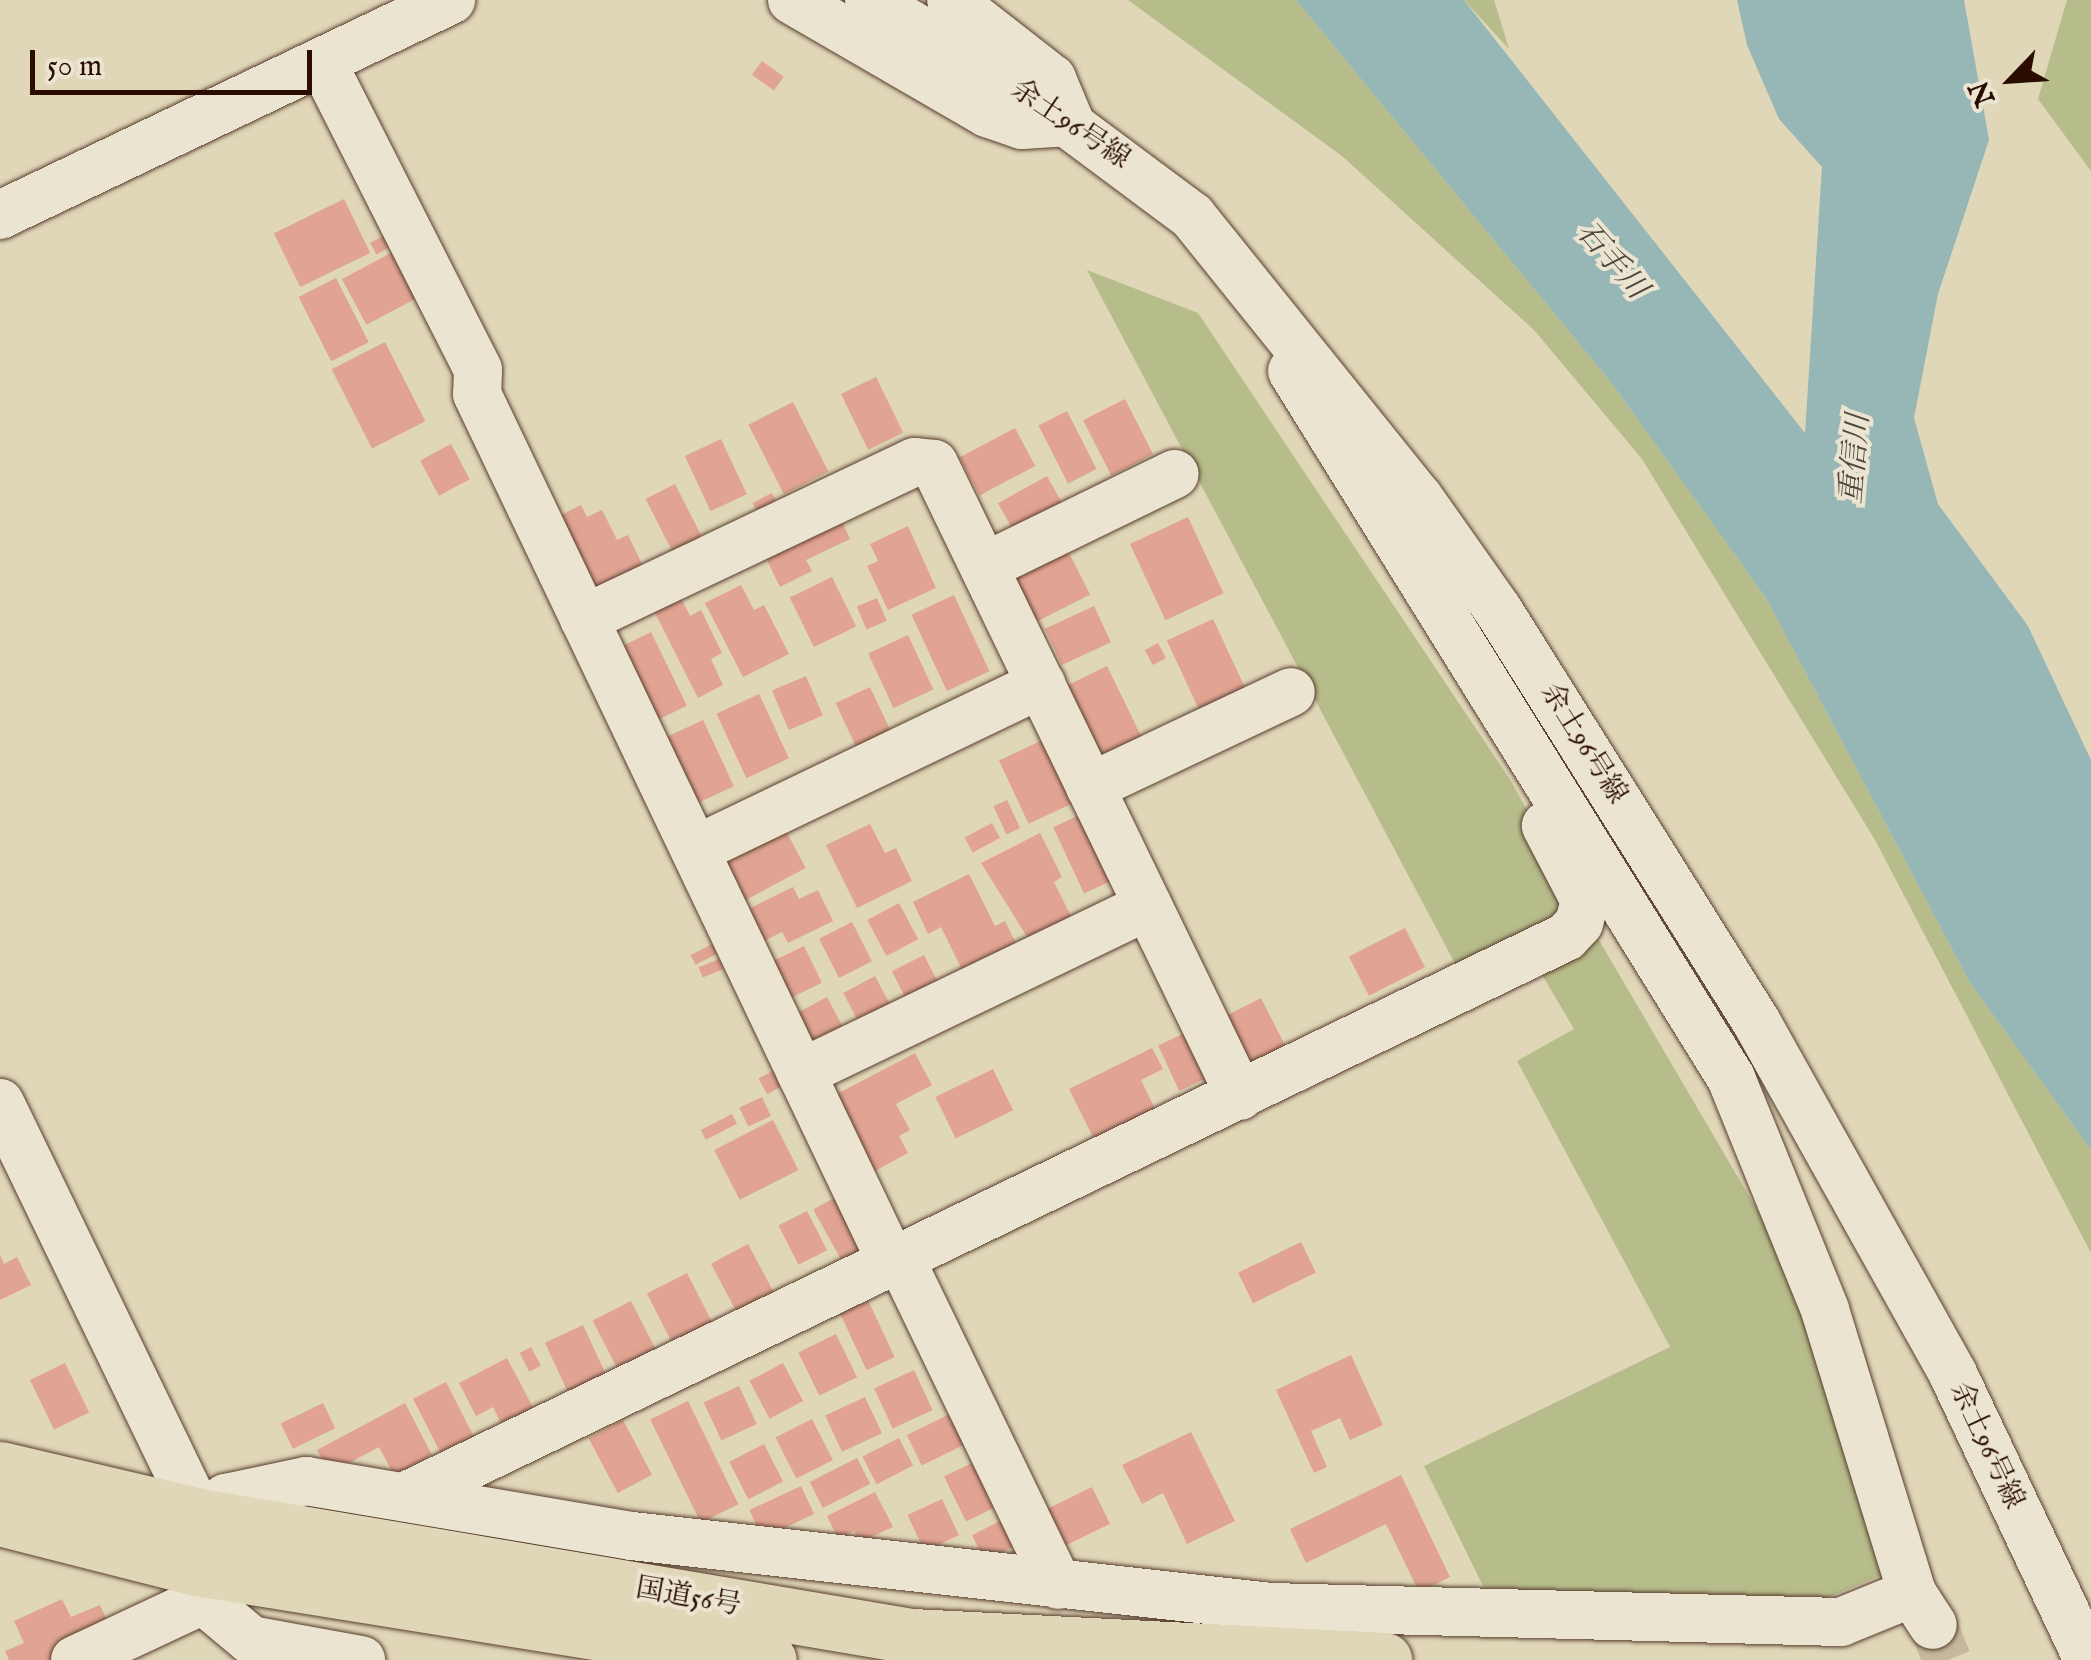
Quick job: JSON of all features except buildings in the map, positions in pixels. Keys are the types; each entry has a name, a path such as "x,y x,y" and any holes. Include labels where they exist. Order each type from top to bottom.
{"highway":[{"name":"国道56号","path":"0,1469 200,1561 912,1636 1384,1660"},
{"name":"国道56号","path":"0,1518 200,1561 769,1660"}],"street":[{"path":"0,215 451,0"},
{"path":"792,0 987,113 1022,125 1070,122 1052,79 951,0"},
{"name":"余土96号線","path":"869,0 1070,122 1192,216 1268,304 1498,610 1757,1024 1952,1374 2088,1660"},
{"path":"322,62 478,370 476,394 801,1073 1058,1585"},
{"path":"75,1660 200,1561 226,1498 306,1480 410,1494 632,1536 1271,1607 1841,1622 1923,1609 1825,1310 1732,1078 1531,752 1339,452 1272,335 1268,304"},
{"path":"584,619 915,462 934,464 1240,1096"},
{"path":"984,567 1174,474"},
{"path":"695,850 1041,684"},
{"path":"1090,787 1291,692"},
{"path":"410,1494 1566,937 1579,923 1585,902 1537,809 1526,770 1531,752"},
{"path":"801,1073 1148,906"},
{"path":"0,1103 200,1561 256,1650 361,1660"}],"green space":[{"path":"1128,0 1296,0 1610,381 1766,598 1970,983 2091,1150 2091,1253 1875,840 1642,459 1534,330 1342,156"},
{"path":"1464,0 1494,0 1509,49"},
{"path":"2067,0 2091,0 2091,171 2038,99"},
{"path":"1087,270 1198,313 1511,781 1576,899 1573,915 1459,971"},
{"path":"1596,935 1797,1278 1888,1572 1801,1609 1490,1600 1424,1466 1670,1347 1517,1061 1574,1029 1538,968"}],"water":[{"path":"1296,0 1464,0 1805,433 1822,167 1779,119 1747,45 1737,0 1964,0 1989,140 1938,294 1914,418 1938,504 2028,626 2091,760 2091,1150 1970,983 1766,598 1610,381"}],"tunnel":[{"path":"1933,1625 1947,1660"}],"water label":[{"name":"石手川","path":"1611,261"},
{"name":"重信川","path":"1856,459"}]}
